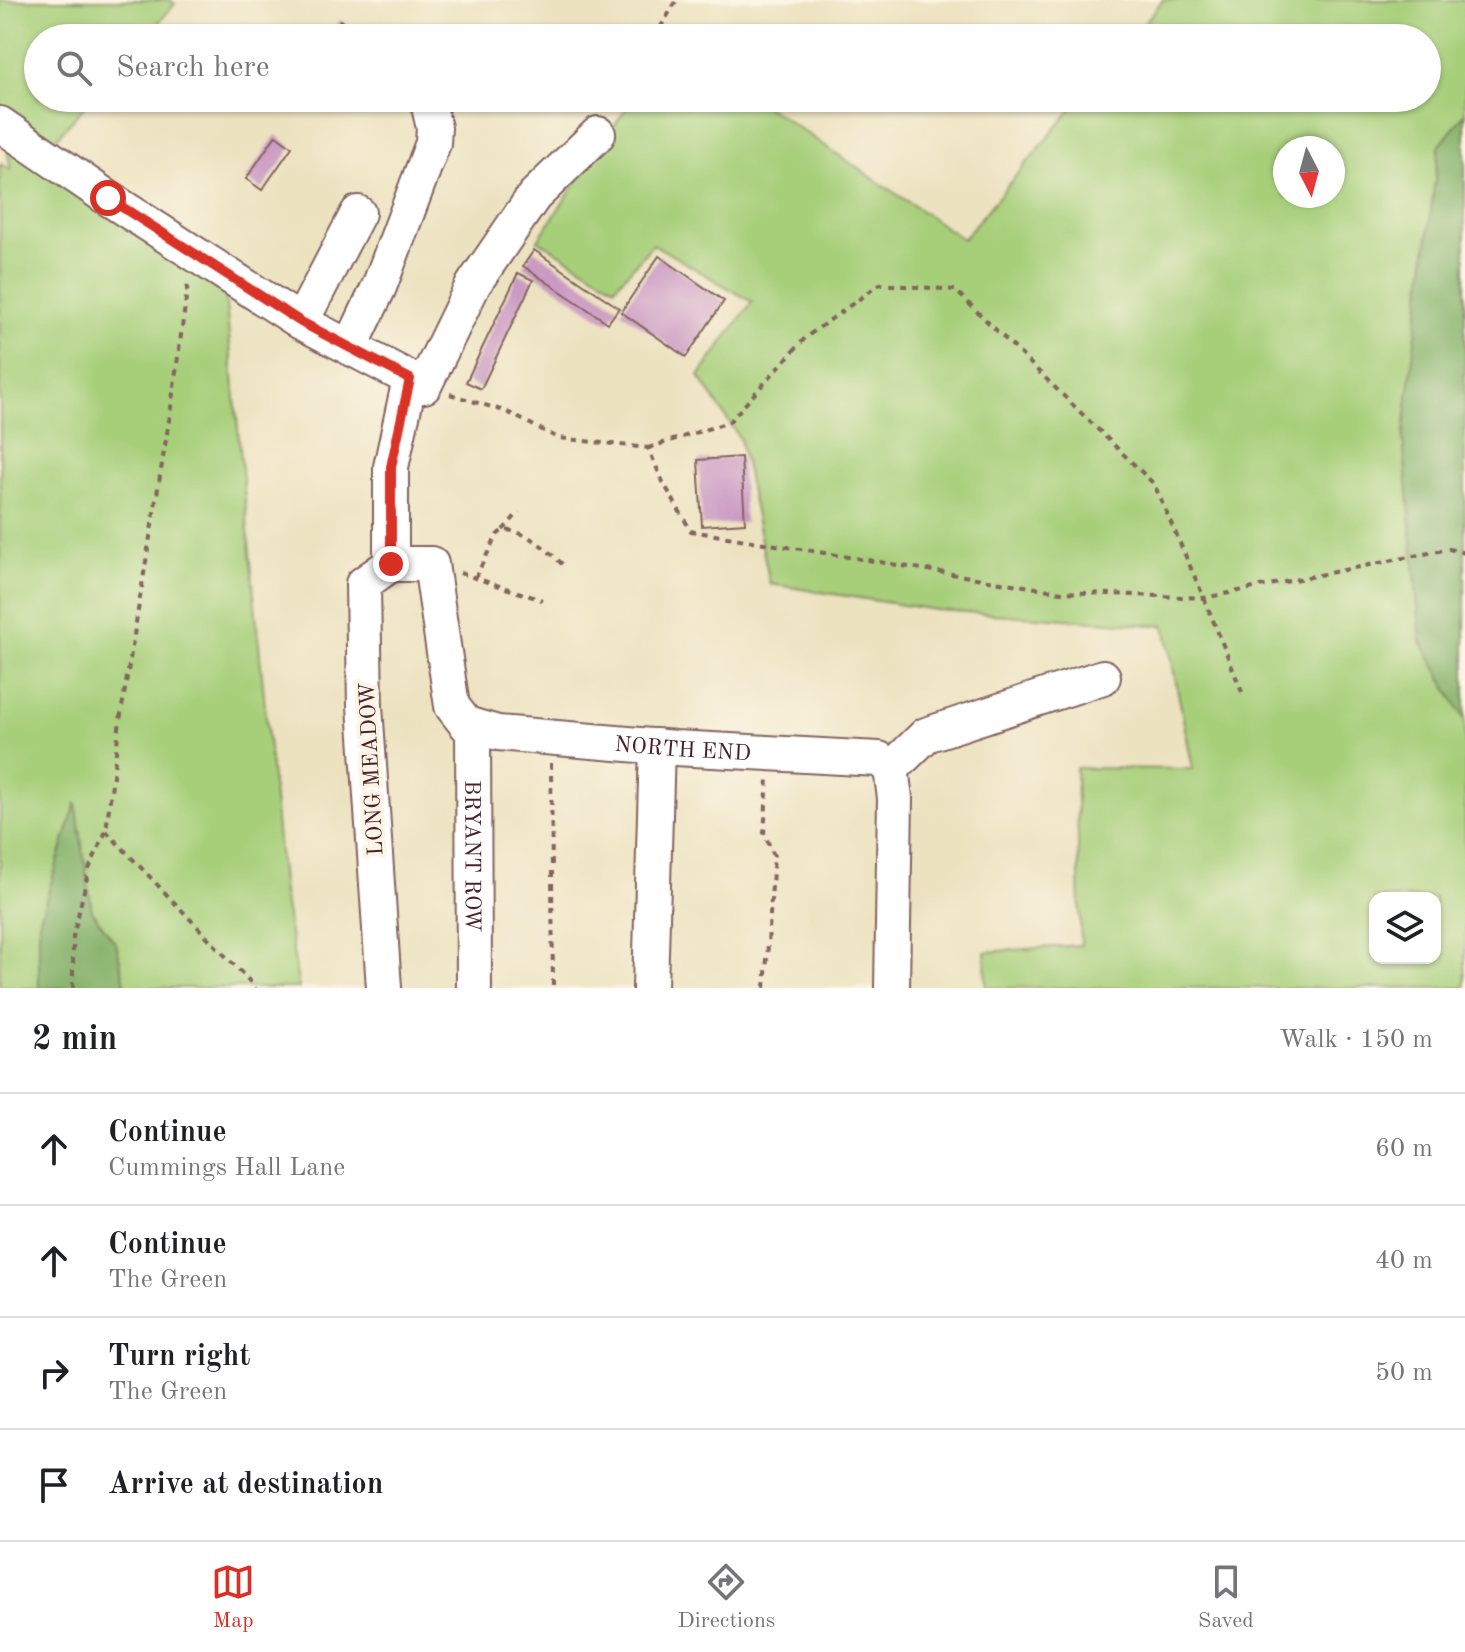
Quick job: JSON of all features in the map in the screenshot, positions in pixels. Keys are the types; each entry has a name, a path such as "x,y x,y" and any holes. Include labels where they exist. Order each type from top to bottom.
{"street":[{"path":"350,348 379,287 433,143 430,112"},
{"path":"0,124 108,198 289,314 417,382"},
{"path":"473,726 466,724 452,706 431,564 391,564 391,467 417,382 473,285 534,196 598,134"},
{"path":"289,314 358,213"},
{"name":"LONG MEADOW","path":"384,988 365,706 363,584 391,564"},
{"path":"892,988 895,798 891,769 926,735 1103,677"},
{"name":"NORTH END","path":"473,726 498,733 657,746 879,759 891,769"},
{"name":"BRYANT ROW","path":"473,726 474,988"},
{"path":"650,988 657,746"}],"path":[{"path":"662,24 677,0"},
{"path":"73,988 73,937 89,869 106,831 120,720 170,415 185,292 198,255"},
{"path":"417,382 507,412 558,438 648,448 729,422 806,337 880,284 955,290 1154,484 1242,692"},
{"path":"648,448 691,531 1061,592 1204,598 1449,549 1465,553"},
{"path":"475,578 497,535 519,512"},
{"path":"503,530 511,530 541,543 563,565"},
{"path":"431,564 542,600"},
{"path":"551,737 553,988"},
{"path":"765,988 774,856 764,833 770,753"},
{"path":"106,831 256,988"}],"green space":[{"path":"0,0 170,0 175,4 157,24 24,24 24,112 80,112 44,152 224,284 283,892 299,988 126,988 116,944 92,912 76,806 39,922 39,988 0,988 0,164 11,170 0,111"},
{"path":"1163,0 1465,0 1465,113 1439,147 1421,641 1465,720 1465,988 986,988 985,952 1081,945 1076,768 1193,769 1165,626 935,610 770,584 740,439 699,376 752,302 653,244 615,287 538,240 624,112 775,112 963,239 1069,112 1441,112 1441,24 1143,24"},
{"path":"1465,113 1465,720 1421,641 1403,438 1439,147"},
{"path":"76,803 92,911 116,944 126,988 39,988 39,922"}],"building":[{"path":"276,135 292,147 262,190 246,179"},
{"path":"534,250 619,308 608,323 523,266"},
{"path":"659,256 724,301 686,357 621,312"},
{"path":"518,273 533,280 481,389 466,382"},
{"path":"741,457 745,523 702,526 698,460"}],"route":[{"path":"108,198 301,322 410,379 391,467 391,564"}]}
